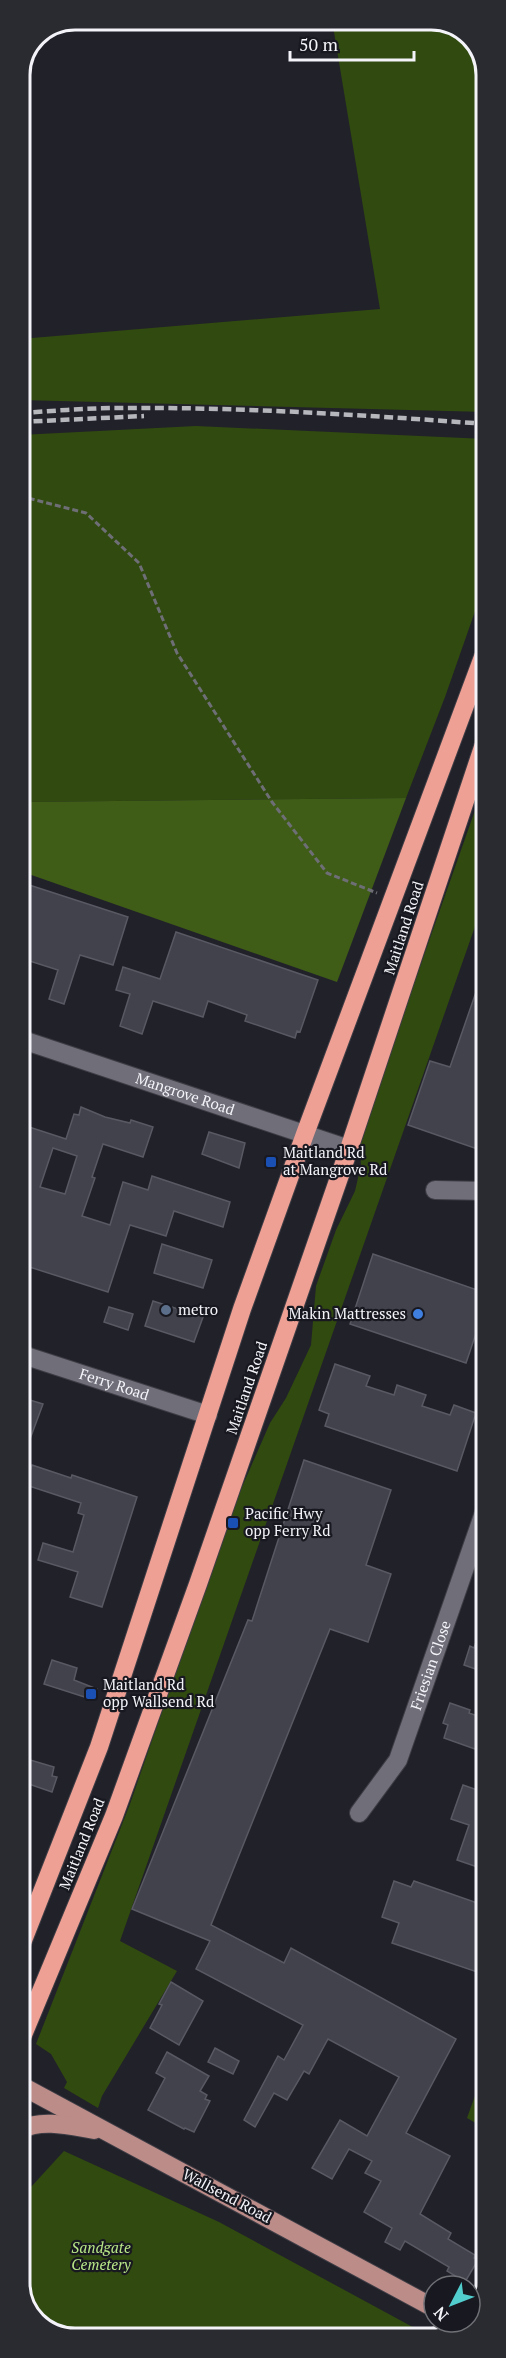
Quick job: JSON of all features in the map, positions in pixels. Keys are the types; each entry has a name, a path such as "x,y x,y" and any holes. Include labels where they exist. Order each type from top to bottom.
{"highway":[{"name":"Maitland Road","path":"30,1923 99,1747 242,1310 476,676"},
{"name":"Maitland Road","path":"30,2018 122,1794 198,1584 349,1149 476,768"}],"main road":[{"name":"Wallsend Road","path":"30,2090 422,2301"},
{"path":"30,2127 55,2124 111,2133"}],"street":[{"name":"Mangrove Road","path":"30,1042 349,1149"},
{"path":"435,1190 476,1191"},
{"name":"Ferry Road","path":"30,1357 208,1415"},
{"name":"Friesian Close","path":"359,1813 398,1760 476,1536"}],"path":[{"path":"30,499 86,513 139,563 177,653 272,802 327,873 392,899"}],"green space":[{"path":"334,30 434,30 459,39 471,55 476,69 476,412 30,400 30,338 380,309"},
{"path":"196,426 476,439 476,609 406,798 30,802 30,434"},
{"path":"406,798 337,982 30,875 30,802"},
{"path":"476,807 476,924 120,1941 177,1971 102,2096 98,2108 64,2088 67,2082 51,2054 36,2044 130,1804 231,1512 270,1423 286,1398 311,1345 316,1286 336,1230 355,1191 361,1165 359,1140"},
{"path":"476,2093 476,2123 467,2118"},
{"name":"Sandgate Cemetery","path":"64,2151 219,2222 415,2328 72,2328 58,2325 43,2315 30,2289 30,2188"}],"building":[{"path":"30,885 128,917 113,965 80,955 64,1004 49,999 58,970 30,961"},
{"path":"176,932 318,980 300,1032 297,1031 295,1038 245,1021 247,1015 208,1001 203,1017 153,1001 142,1034 120,1026 130,994 116,990 123,967 160,979"},
{"path":"476,992 476,1149 408,1125 430,1061 450,1067"},
{"path":"81,1107 105,1117 130,1123 131,1120 153,1127 143,1157 103,1144 92,1177 95,1178 82,1216 110,1225 123,1182 148,1190 152,1176 230,1202 223,1227 174,1211 166,1236 130,1225 108,1292 30,1267 30,1127 66,1139 74,1114 79,1115","holes":["53,1148 77,1156 65,1194 40,1187"]},
{"path":"209,1132 245,1143 239,1168 202,1154"},
{"path":"162,1244 212,1260 203,1288 154,1273"},
{"name":"Makin Mattresses","path":"373,1254 476,1290 476,1334 466,1363 350,1324"},
{"name":"metro","path":"153,1301 203,1317 194,1342 145,1326"},
{"path":"109,1307 133,1314 128,1330 104,1322"},
{"path":"335,1364 370,1376 366,1386 394,1395 397,1385 426,1395 422,1406 450,1415 454,1405 476,1413 457,1471 325,1426 329,1414 319,1410"},
{"path":"30,1400 43,1404 30,1439"},
{"path":"304,1460 391,1490 366,1565 391,1574 368,1642 330,1629 211,1925 284,1963 291,1948 456,2039 406,2133 450,2156 420,2214 451,2233 448,2239 475,2255 476,2263 470,2274 452,2274 447,2271 449,2267 405,2241 400,2250 385,2242 392,2228 364,2212 381,2181 365,2173 372,2161 349,2149 332,2179 312,2168 340,2120 367,2136 399,2077 328,2039 309,2074 304,2071 287,2100 274,2093 255,2127 244,2120 278,2056 284,2060 303,2025 196,1969 210,1941 132,1909 248,1620 252,1621"},
{"path":"32,1465 71,1478 72,1475 137,1497 102,1607 70,1597 78,1572 38,1560 43,1543 73,1552 84,1515 78,1513 81,1503 30,1486"},
{"path":"476,1642 476,1669 464,1665 470,1646 474,1648"},
{"path":"52,1660 77,1668 74,1680 97,1689 94,1700 44,1684"},
{"path":"450,1703 470,1710 469,1713 476,1715 476,1749 444,1738 448,1725 443,1723"},
{"path":"30,1760 54,1767 52,1776 57,1777 52,1792 30,1784"},
{"path":"463,1785 476,1790 476,1867 457,1860 469,1825 451,1819"},
{"path":"394,1881 411,1887 414,1881 476,1903 476,1972 392,1943 399,1923 382,1917"},
{"path":"171,1982 203,2001 179,2045 150,2028"},
{"path":"215,2048 239,2061 233,2074 208,2062"},
{"path":"167,2052 209,2076 200,2091 207,2095 205,2099 210,2101 194,2132 148,2110 165,2078 156,2073"}],"railway":[{"path":"30,412 108,408 257,410 476,423"},
{"path":"30,422 144,416"}],"place":[{"name":"Maitland Rd at Mangrove Rd","path":"271,1162"},
{"name":"metro","path":"166,1310"},
{"name":"Makin Mattresses","path":"418,1314"},
{"name":"Pacific Hwy opp Ferry Rd","path":"233,1523"},
{"name":"Maitland Rd opp Wallsend Rd","path":"91,1694"}]}
